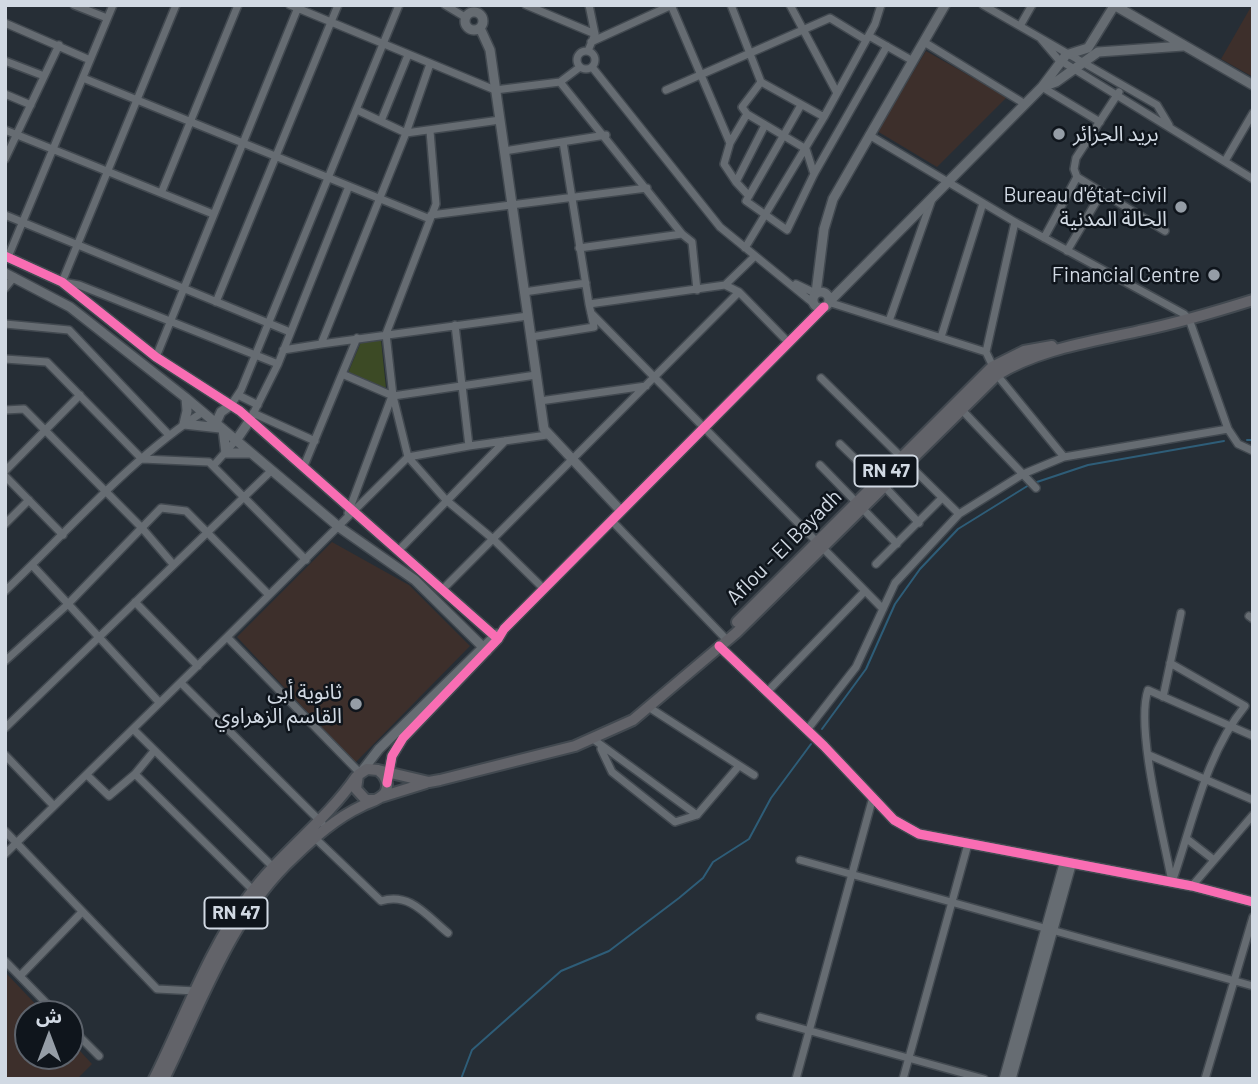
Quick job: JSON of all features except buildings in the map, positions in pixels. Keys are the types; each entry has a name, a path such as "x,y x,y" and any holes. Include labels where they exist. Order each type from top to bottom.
{"main road":[{"name":"Aflou - El Bayadh","path":"384,775 429,782 596,743 650,708 722,642 736,633 880,483 994,371 1071,346 1189,319 1253,300"},
{"name":"Aflou - El Bayadh","path":"903,460 960,408 994,371"},
{"path":"378,799 386,792 384,775 360,773 355,784 358,794 366,800 378,799 429,782"},
{"name":"RN 47","path":"164,1079 243,920 274,878 316,838 360,773"},
{"name":"RN 47","path":"155,1079 233,918 253,890 272,867 324,824 378,799"}],"street":[{"path":"74,5 107,19"},
{"path":"113,5 23,224 7,256 62,282 156,357 231,405 251,416 315,441"},
{"path":"62,282 176,5"},
{"path":"162,191 238,5"},
{"path":"216,302 338,5"},
{"path":"226,453 220,427 221,412 231,405 238,395 330,179 400,5"},
{"path":"445,5 465,17 468,29 480,28"},
{"path":"526,5 593,38 672,5 730,143"},
{"path":"580,67 578,56 588,51 593,38 589,5"},
{"path":"731,5 761,82 824,117"},
{"path":"790,5 801,31 837,93"},
{"path":"745,248 824,117 867,38 881,5"},
{"path":"799,332 817,296 827,214 869,135 945,5"},
{"path":"983,5 1041,39 1064,57 1072,68 1253,179"},
{"path":"1020,26 1032,5"},
{"path":"384,775 403,738 496,637 948,183 1042,87 1064,57 1088,48 1114,5 1253,85"},
{"path":"156,357 296,6 495,90 560,82 580,67 592,67"},
{"path":"465,17 472,11 482,9 483,20 480,28 490,50 527,316 547,435 621,511"},
{"path":"667,90 830,18 912,61"},
{"path":"5,23 90,60"},
{"path":"1157,48 1162,33"},
{"path":"924,41 1025,104"},
{"path":"5,159 59,45"},
{"path":"801,105 746,201 787,230 814,174 887,46"},
{"path":"1042,87 1056,82 1082,61 1103,51 1183,46"},
{"path":"588,51 595,60 592,67"},
{"path":"381,121 408,55"},
{"path":"1064,57 1082,61 1159,107 1169,126"},
{"path":"5,61 44,76"},
{"path":"320,344 380,201 430,64"},
{"path":"592,67 720,227 754,257 827,304 986,352"},
{"path":"83,78 380,201 430,217 647,188"},
{"path":"560,82 606,135 682,234 692,242 697,289"},
{"path":"761,82 742,107 747,114 806,149 814,174"},
{"path":"1044,238 1077,177 1074,162 1123,85"},
{"path":"1042,87 1100,122"},
{"path":"5,94 31,105"},
{"path":"357,110 406,132 500,120"},
{"path":"1225,161 1253,113"},
{"path":"747,114 730,143 724,164 749,196"},
{"path":"736,182 765,125"},
{"path":"5,130 162,191 213,214"},
{"path":"429,131 436,204 386,334 393,396 408,457 446,499 493,539 544,589"},
{"path":"504,151 606,135"},
{"path":"869,135 1067,251 1177,309 1189,319 1228,429 1238,444 1253,451"},
{"path":"531,337 594,327 563,142"},
{"path":"1077,177 1164,231"},
{"path":"214,466 237,439 258,405 278,364 349,186"},
{"path":"1067,251 1102,192"},
{"path":"889,321 932,198"},
{"path":"941,337 983,203"},
{"path":"5,215 290,332"},
{"path":"1016,222 986,352 994,371 1064,457"},
{"path":"579,248 682,234"},
{"path":"725,285 754,257"},
{"path":"5,288 10,275 70,307 237,439 272,470 415,580 485,649"},
{"path":"817,296 834,291 852,281"},
{"path":"62,282 79,285 278,364"},
{"path":"524,292 586,283"},
{"path":"589,304 725,285 739,292 788,342"},
{"path":"443,589 739,292"},
{"path":"817,296 827,304"},
{"path":"591,313 883,609"},
{"path":"283,350 527,316"},
{"path":"5,324 69,330 169,436"},
{"path":"455,325 469,446"},
{"path":"304,466 357,338"},
{"path":"5,359 47,362 142,459 201,459 214,466 242,498 306,560"},
{"path":"342,374 393,396 536,375"},
{"path":"821,378 959,514"},
{"path":"540,401 646,386"},
{"path":"238,395 258,405"},
{"path":"63,535 5,473 80,396"},
{"path":"353,509 393,396"},
{"path":"184,424 186,398"},
{"path":"960,408 1037,488"},
{"path":"5,410 24,409 173,563"},
{"path":"5,591 142,459 203,412"},
{"path":"251,416 496,637"},
{"path":"184,424 220,427"},
{"path":"807,730 856,667 901,576 959,514 1024,476 1064,457 1228,429"},
{"path":"5,854 53,805 88,776 159,702 342,525 353,509 408,457 547,435"},
{"path":"399,550 446,499 506,441"},
{"path":"840,444 919,523"},
{"path":"226,453 253,453"},
{"path":"820,465 897,544"},
{"path":"5,727 272,470"},
{"path":"876,564 942,498"},
{"path":"5,524 29,499"},
{"path":"5,661 67,605 161,508 186,511 269,596"},
{"path":"611,521 767,692 894,820 919,834 1067,865 1192,886 1253,902"},
{"path":"32,565 159,702"},
{"path":"767,692 865,591"},
{"path":"135,602 198,666"},
{"path":"1163,696 1181,613"},
{"path":"227,637 360,773 374,755 485,649"},
{"path":"1170,663 1245,706 1228,726 1206,779 1172,882"},
{"path":"181,683 324,824"},
{"path":"1172,882 1149,755 1144,703 1148,690 1252,734"},
{"path":"650,708 754,775"},
{"path":"133,729 272,867"},
{"path":"596,743 612,772 675,822 697,815 738,767"},
{"path":"596,743 697,815"},
{"path":"88,776 109,796 135,774 154,751"},
{"path":"5,755 53,805"},
{"path":"1149,755 1253,800"},
{"path":"135,774 253,890"},
{"path":"796,1079 873,797"},
{"path":"1192,886 1253,815"},
{"path":"5,831 157,989 197,991"},
{"path":"316,838 381,901 394,897 407,899 447,933"},
{"path":"1187,839 1214,860"},
{"path":"903,1079 968,844"},
{"path":"800,860 1253,986"},
{"path":"1004,1079 1067,865"},
{"path":"20,976 82,913"},
{"path":"1205,1079 1253,917"},
{"path":"1011,1079 1049,929"},
{"path":"5,961 43,1000"},
{"path":"760,1017 984,1079"},
{"path":"84,1041 99,1056"}],"shaded area":[{"path":"1253,5 1253,77 1221,59"},
{"path":"926,51 1007,97 937,167 877,131"},
{"name":"ثانوية أبي القاسم الزهراوي","path":"332,542 409,585 470,646 355,763 237,637"},
{"path":"5,972 32,1000 14,1000 14,1070 84,1070 84,1055 92,1064 77,1079 5,1079"}],"green space":[{"path":"381,340 386,388 348,373 361,342"}],"waterway":[{"path":"1247,440 1253,440"},
{"path":"1034,483 1088,465 1224,441"},
{"path":"822,729 866,669 895,604 920,569 958,529 1029,485"},
{"path":"461,1079 472,1050 561,971 609,951 703,878 713,862 749,839 771,798 811,744"}],"cycle path":[{"path":"5,256 62,282 156,357 240,411 498,639"},
{"path":"387,783 392,756 403,738 498,639 504,629 824,307"},
{"path":"719,646 824,746 894,820 919,834 1192,886 1253,902"}],"place":[{"name":"بريد الجزائر","path":"1059,134"},
{"name":"Bureau d'état-civil الحالة المدنية","path":"1181,207"},
{"name":"Financial Centre","path":"1214,275"},
{"name":"ثانوية أبي القاسم الزهراوي","path":"356,704"}]}
